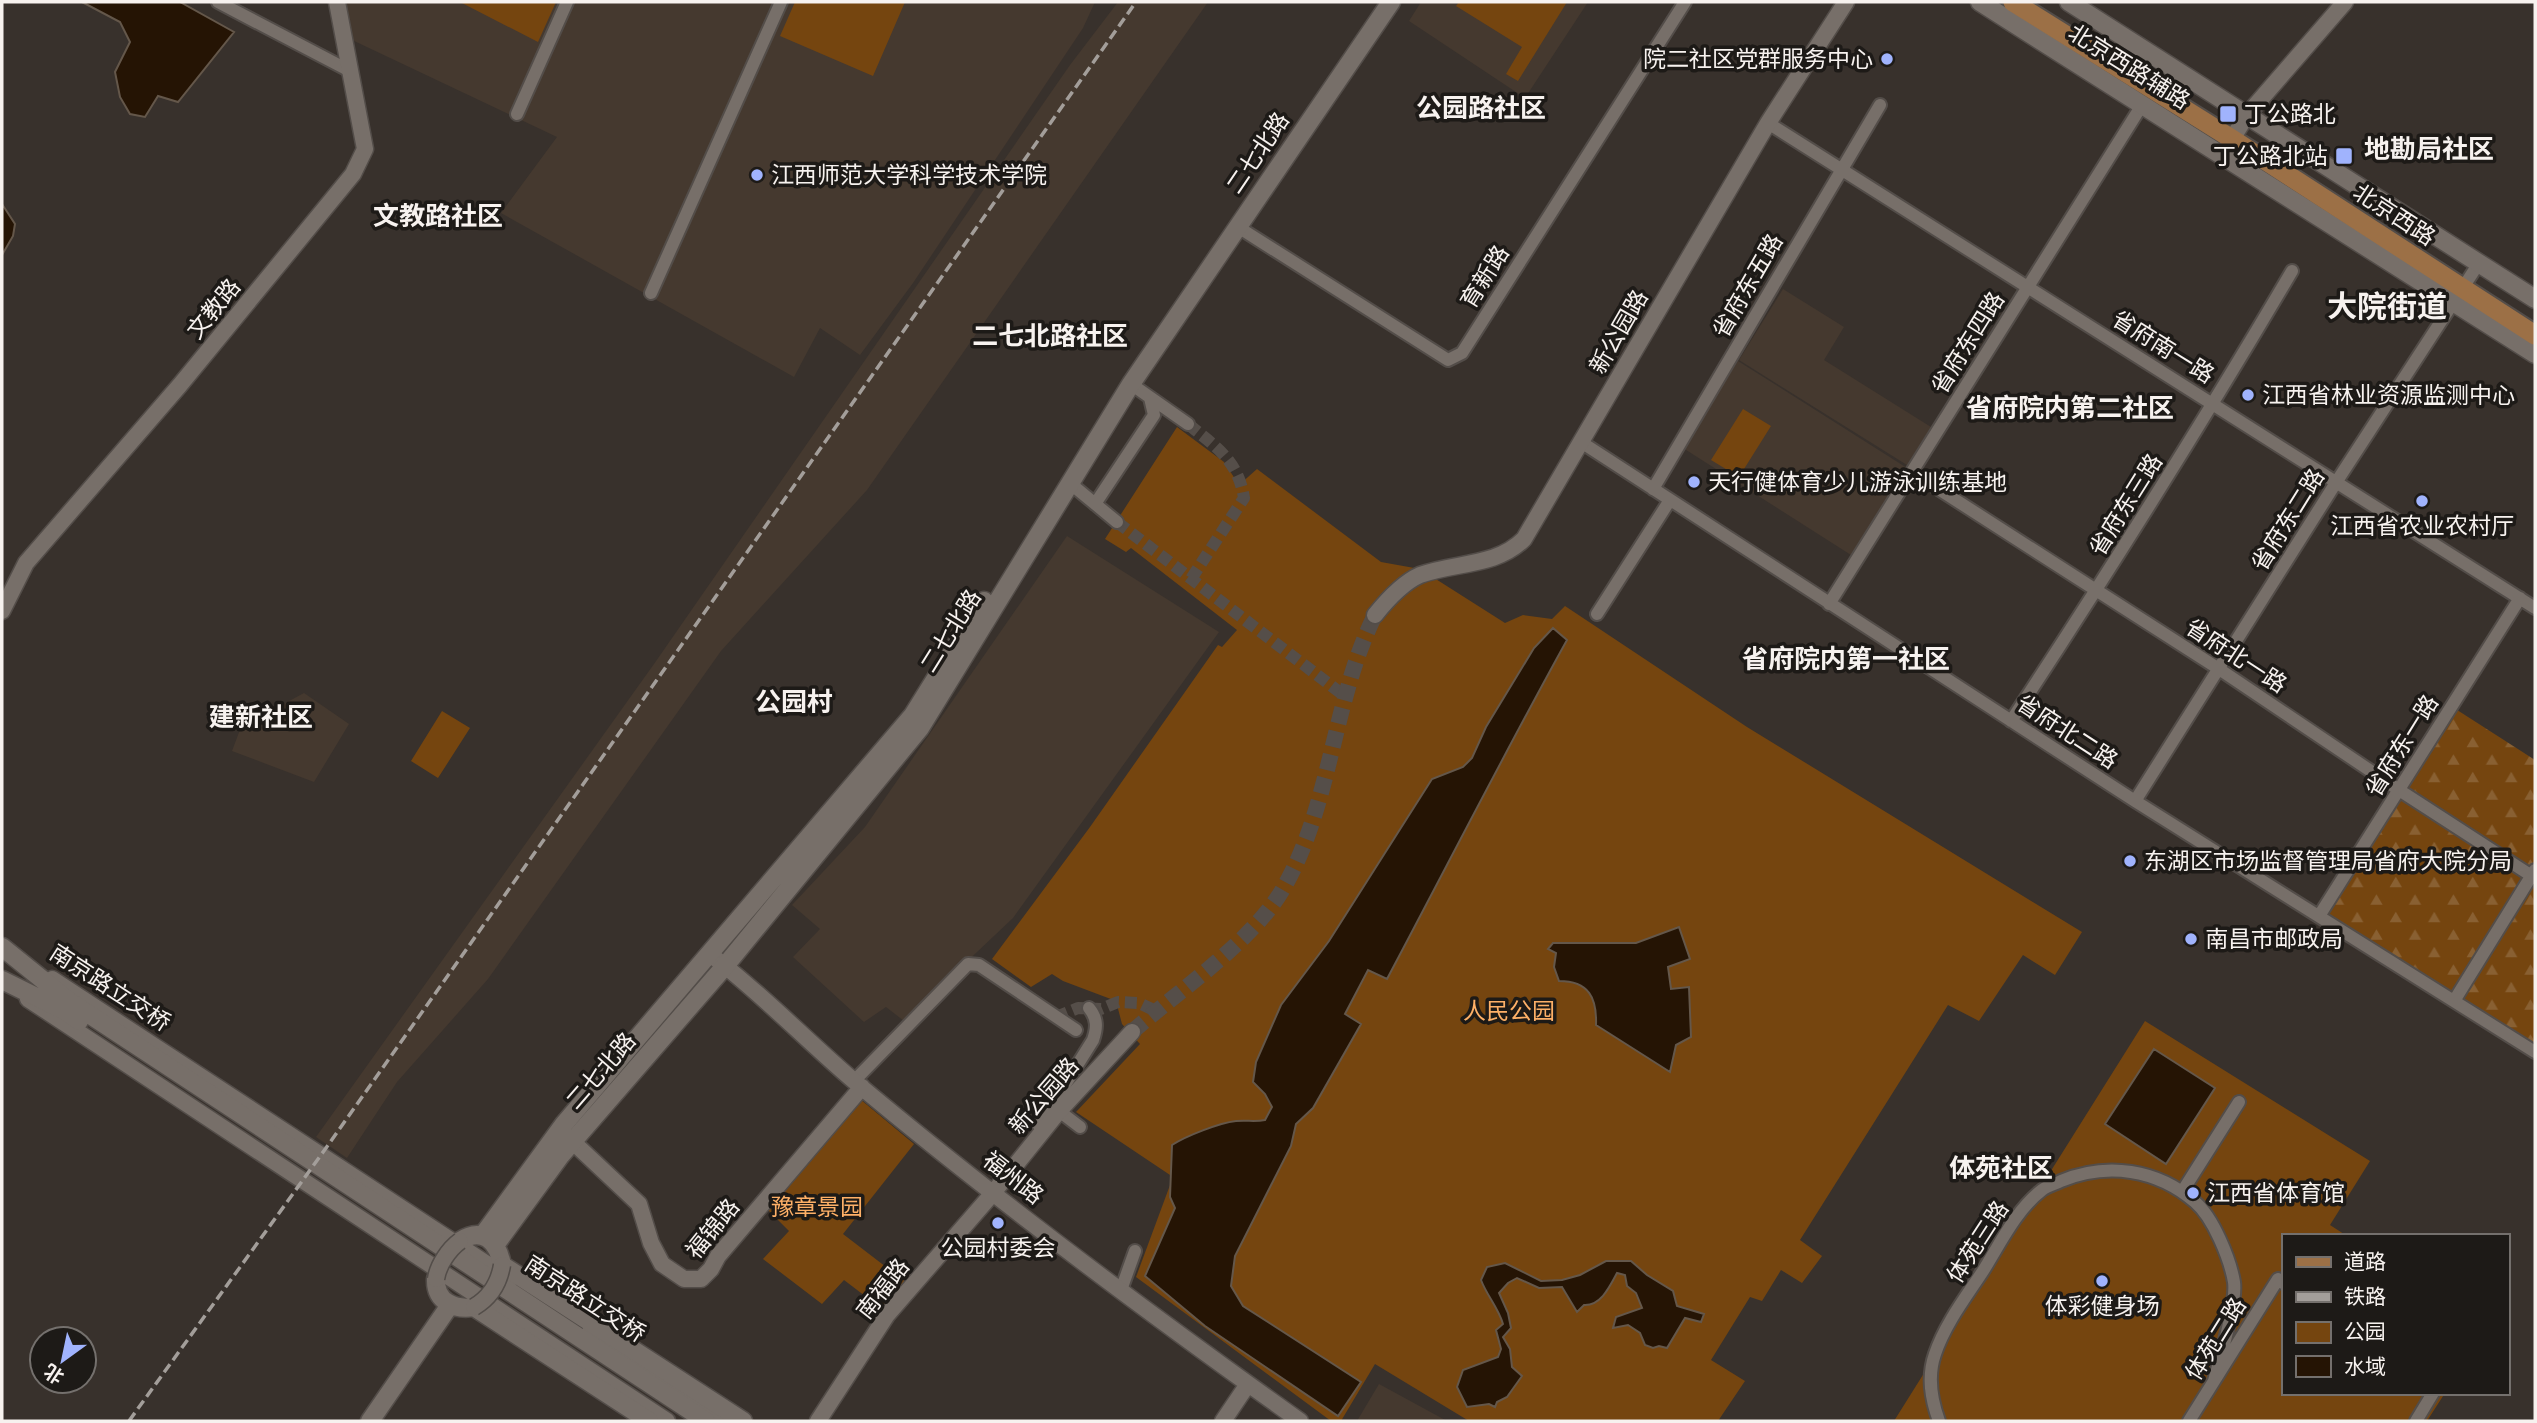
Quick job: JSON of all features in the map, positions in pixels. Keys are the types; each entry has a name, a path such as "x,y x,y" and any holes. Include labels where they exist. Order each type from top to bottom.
{"main road":[{"name":"二七北路","path":"489,1240 572,1142 914,715 1144,344 1378,2"},
{"name":"二七北路","path":"489,1240 564,1124 718,960 920,728 1131,384 1391,2"},
{"name":"北京西路辅路","path":"1980,2 2142,105 2235,135"},
{"name":"北京西路","path":"2013,2 2235,135"},
{"name":"北京西路","path":"2034,2 2466,283 2535,335"},
{"name":"北京西路辅路","path":"2069,2 2235,135 2466,283 2535,354"},
{"name":"北京西路辅路","path":"2466,283 2535,299"},
{"name":"北京西路","path":"2466,283 2535,320"},
{"path":"2,947 20,959"},
{"name":"南京路立交桥","path":"20,959 69,1001 706,1421"},
{"name":"南京路立交桥","path":"4,982 65,1011 688,1421"},
{"path":"460,1241 467,1237 489,1240 502,1265 743,1421"},
{"path":"436,1279 439,1295 450,1305 460,1309 474,1307 649,1421"},
{"path":"370,1421 450,1305"}],"street":[{"path":"218,2 350,71"},
{"name":"文教路","path":"2,611 26,563 180,385 353,174 365,149 337,2"},
{"path":"517,114 567,2"},
{"path":"651,293 781,2"},
{"name":"育新路","path":"1238,227 1448,360 1462,353 1685,2"},
{"name":"新公园路","path":"1375,615 1390,596 1419,576 1496,557 1515,548 1524,539 1768,123 1846,2"},
{"path":"2235,135 2346,2"},
{"name":"省府东五路","path":"1653,489 1880,105"},
{"name":"省府东四路","path":"1829,604 2142,105"},
{"name":"省府南一路","path":"1768,123 2535,608"},
{"name":"省府东三路","path":"2011,721 2097,591 2214,404 2292,271"},
{"name":"省府东二路","path":"2135,801 2466,283"},
{"path":"1131,384 1188,424"},
{"path":"1095,504 1154,415 1150,398"},
{"name":"省府北二路","path":"1581,442 2135,801 2535,1052"},
{"name":"省府北一路","path":"1912,472 2219,669 2399,790 2534,874"},
{"path":"1071,484 1117,522"},
{"path":"1597,614 1670,500"},
{"name":"省府东一路","path":"2319,916 2520,598"},
{"path":"2454,1001 2534,874"},
{"name":"南京路立交桥","path":"20,959 725,1421"},
{"name":"福州路","path":"718,960 858,1084 993,1193 1161,1322 1300,1421"},
{"name":"福锦路","path":"572,1142 639,1204 651,1243 662,1264 684,1279 701,1279 858,1084 968,964 979,965 1076,1030"},
{"name":"南京路立交桥","path":"4,982 59,1021 667,1421"},
{"path":"1014,1165 1093,1040 1097,1029 1095,1015 1089,1008"},
{"name":"新公园路","path":"993,1193 1059,1111 1132,1032"},
{"path":"2214,1381 2228,1327 2234,1284 2219,1236 2197,1203 2182,1192 2239,1102"},
{"path":"1059,1111 1080,1127"},
{"name":"体苑三路","path":"1939,1421 1930,1391 1935,1355 1952,1320 2020,1213 2043,1189 2080,1173 2105,1169 2144,1175 2182,1192"},
{"name":"南福路","path":"818,1421 887,1315 993,1193"},
{"path":"436,1279 437,1270 460,1241"},
{"path":"1121,1290 1135,1251"},
{"path":"474,1307 485,1301 499,1280 502,1265"},
{"name":"体苑二路","path":"2189,1421 2281,1281"},
{"path":"1223,1421 1248,1384"},
{"path":"2416,1421 2432,1395"}],"shaded area":[{"name":"江西师范大学科学技术学院","path":"344,2 1095,2 1083,28 913,283 860,355 820,328 794,377 501,213 557,137 350,39"},
{"path":"1118,2 1208,2 867,490 721,651 488,979 397,1082 347,1158 316,1137 654,664 1070,65"},
{"path":"1421,2 1588,2 1525,98 1409,21"},
{"path":"1783,289 1844,327 1824,360 1931,427 1907,465 1739,360"},
{"path":"1738,361 1907,468 1851,555 1683,448"},
{"path":"1067,536 1219,632 1013,918 904,1021 886,1007 864,1022 793,957 820,929 792,905 865,827"},
{"path":"304,693 349,724 314,782 232,751 241,727"},
{"path":"1379,1384 1447,1421 1357,1421"}],"green space":[{"path":"460,2 556,2 538,42"},
{"path":"795,2 905,2 873,76 780,36"},
{"path":"1459,2 1567,2 1518,81 1506,74 1522,47 1456,6"},
{"path":"1743,409 1771,426 1739,477 1711,460"},
{"name":"人民公园","path":"1177,427 1224,462 1239,485 1257,469 1381,562 1420,569 1505,623 1523,615 1552,619 1565,606 1747,727 2082,932 2055,975 2023,955 1979,1021 1948,1005 1800,1240 1822,1256 1802,1283 1781,1270 1762,1301 1750,1297 1711,1360 1745,1381 1718,1421 1469,1421 1375,1364 1341,1421 1331,1421 1136,1277 1173,1177 1076,1112 1140,1044 1122,1024 1116,1001 1063,981 1052,974 1031,987 992,959 1090,827 1218,645 1222,647 1237,630 1131,548 1126,552 1105,539"},
{"path":"2454,708 2535,760 2535,1046 2324,915"},
{"path":"442,711 470,728 438,778 411,761"},
{"name":"江西省体育馆","path":"2145,1021 2370,1161 2330,1225 2344,1234 2282,1234 2282,1395 2444,1395 2427,1421 1894,1421"},
{"name":"豫章景园","path":"860,1099 914,1144 843,1234 907,1283 886,1312 844,1280 822,1304 763,1259 789,1231 767,1209"}],"water":[{"path":"82,2 180,2 234,32 178,102 158,96 145,117 130,114 120,97 115,72 130,42 120,22"},
{"path":"2,204 15,224 13,236 2,255"},
{"path":"1553,628 1567,640 1387,979 1368,970 1345,1014 1361,1024 1313,1108 1296,1124 1291,1146 1235,1256 1231,1286 1243,1306 1361,1382 1338,1416 1205,1326 1145,1276 1175,1208 1170,1197 1172,1145 1221,1124 1265,1120 1272,1107 1265,1094 1253,1082 1256,1062 1281,1005 1329,941 1432,779 1463,767 1472,758 1486,727 1534,648"},
{"path":"1679,927 1690,959 1668,967 1671,989 1689,987 1691,1037 1676,1045 1670,1072 1596,1025 1593,999 1578,984 1559,981 1554,967 1556,953 1548,949 1553,943 1636,943"},
{"path":"2154,1049 2215,1088 2166,1164 2105,1124"},
{"path":"1606,1261 1631,1261 1673,1291 1677,1306 1704,1314 1701,1322 1685,1318 1667,1348 1653,1348 1645,1345 1640,1333 1628,1325 1613,1328 1616,1317 1642,1308 1636,1293 1627,1286 1625,1275 1617,1273 1600,1299 1584,1305 1577,1312 1562,1287 1539,1288 1517,1278 1499,1293 1511,1328 1503,1337 1510,1349 1512,1367 1522,1376 1507,1397 1497,1402 1495,1407 1489,1404 1467,1407 1457,1387 1463,1370 1498,1357 1501,1349 1496,1330 1503,1324 1481,1280 1487,1267 1505,1263 1541,1281 1562,1280 1580,1275"}],"tunnel":[{"path":"1188,424 1231,464 1244,498 1191,579"},
{"path":"1117,522 1346,697"},
{"path":"1132,1032 1234,947 1253,928 1283,889 1312,823 1349,683 1375,615"},
{"path":"1056,1017 1078,1008 1101,1009 1118,1002 1139,1003 1156,1011"}],"railway":[{"path":"129,1421 326,1148 1136,2"}],"place":[{"name":"院二社区党群服务中心","path":"1887,59"},
{"name":"丁公路北","path":"2228,114"},
{"name":"丁公路北站","path":"2344,156"},
{"name":"江西师范大学科学技术学院","path":"757,175"},
{"name":"江西省林业资源监测中心","path":"2248,395"},
{"name":"天行健体育少儿游泳训练基地","path":"1694,482"},
{"name":"江西省农业农村厅","path":"2422,501"},
{"name":"东湖区市场监督管理局省府大院分局","path":"2130,861"},
{"name":"南昌市邮政局","path":"2191,939"},
{"name":"江西省体育馆","path":"2193,1193"},
{"name":"公园村委会","path":"998,1223"},
{"name":"体彩健身场","path":"2102,1281"}],"district":[{"name":"公园路社区","path":"1481,108"},
{"name":"地勘局社区","path":"2429,149"},
{"name":"文教路社区","path":"438,216"},
{"name":"大院街道","path":"2387,306"},
{"name":"二七北路社区","path":"1050,336"},
{"name":"省府院内第二社区","path":"2070,408"},
{"name":"省府院内第一社区","path":"1846,659"},
{"name":"公园村","path":"794,702"},
{"name":"建新社区","path":"261,717"},
{"name":"体苑社区","path":"2001,1168"}]}
